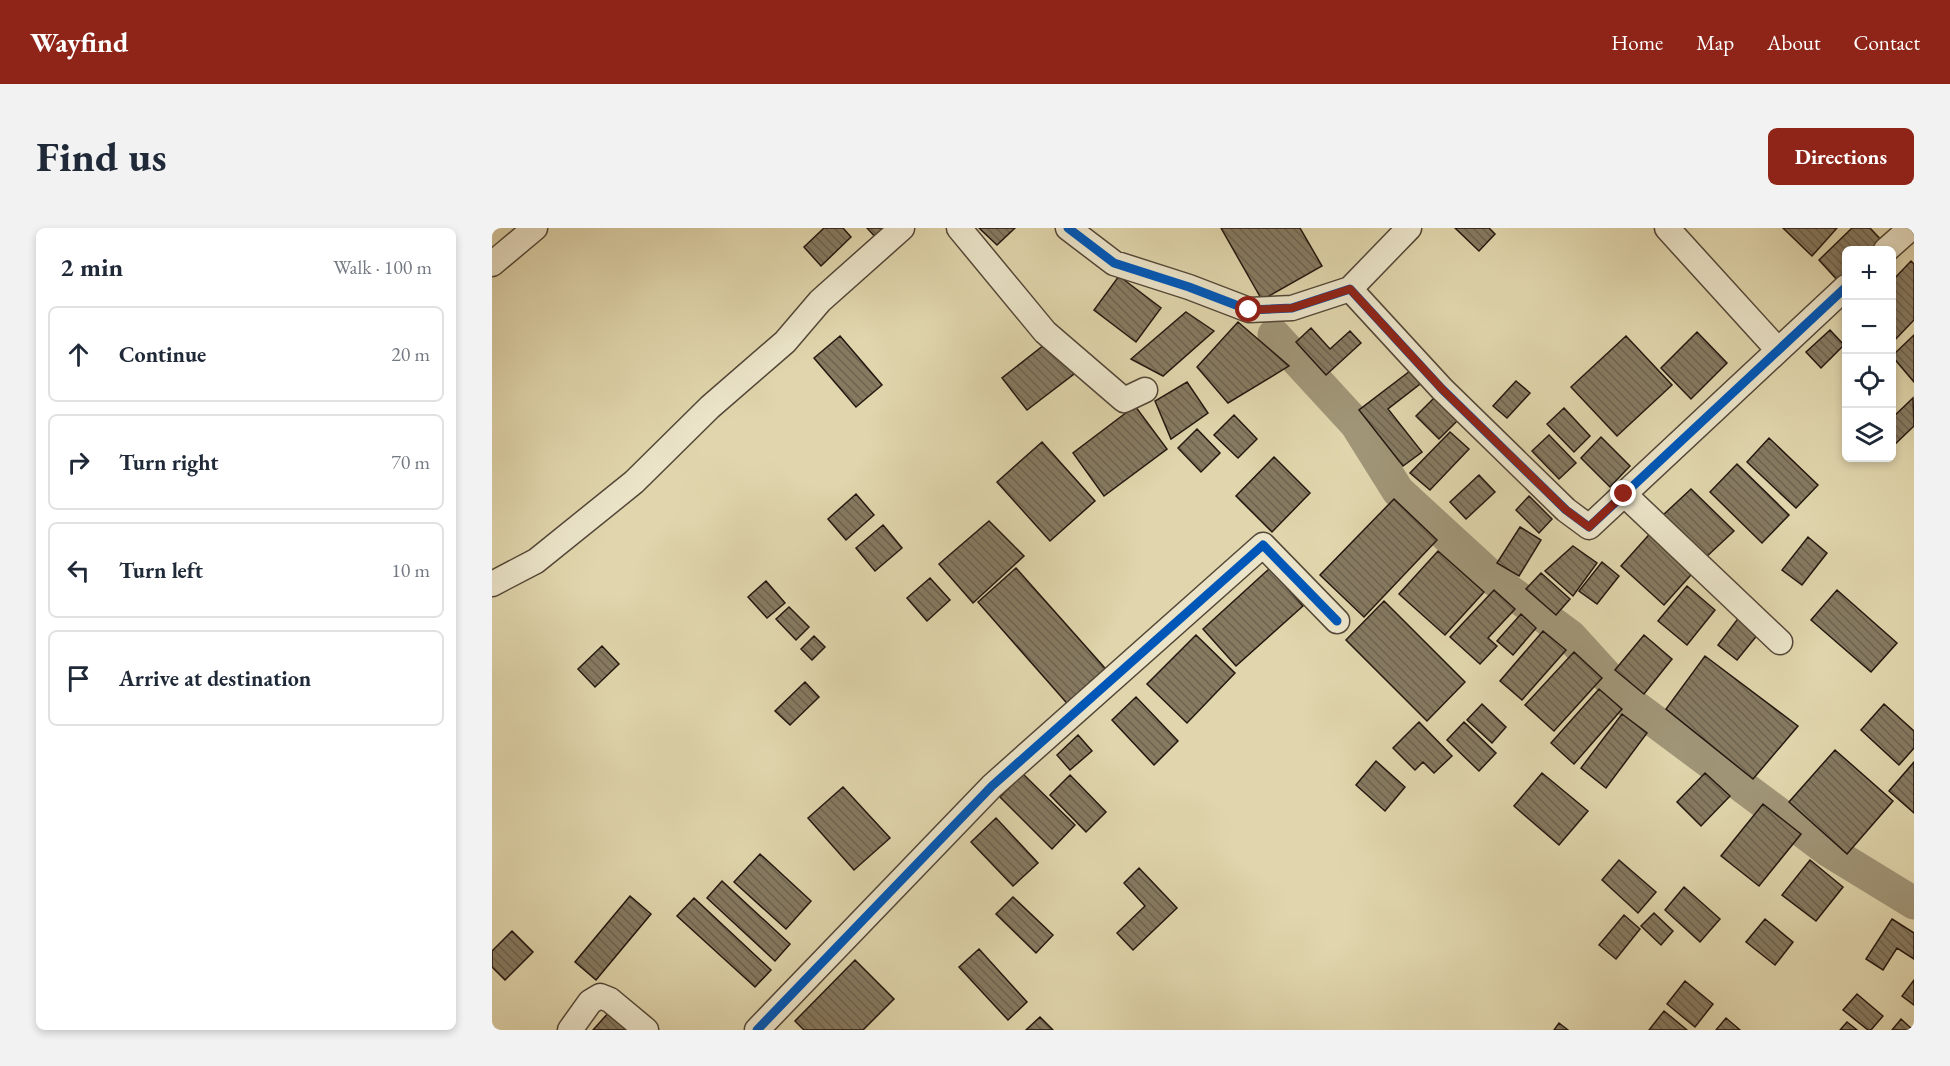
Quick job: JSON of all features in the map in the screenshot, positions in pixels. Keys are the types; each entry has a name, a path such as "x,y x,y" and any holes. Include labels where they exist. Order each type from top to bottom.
{"street":[{"path":"492,264 535,228"},
{"path":"492,584 536,561 634,482 710,407 785,342 820,301 902,228"},
{"path":"959,228 1045,332 1124,400 1145,390"},
{"path":"1068,228 1114,263 1189,287 1249,310 1292,308 1350,289 1409,228"},
{"path":"1667,228 1778,350"},
{"path":"1891,246 1911,228"},
{"path":"1350,289 1442,389 1566,510 1589,527 1842,291"},
{"path":"1624,494 1780,642"},
{"path":"757,1030 992,786 1263,546 1337,621"},
{"path":"570,1030 590,1002 600,996 610,1000 646,1030"}],"building":[{"path":"824,228 843,228 851,237 821,266 804,247"},
{"path":"867,228 893,228 879,241"},
{"path":"979,228 1015,228 997,245"},
{"path":"1221,228 1300,228 1322,266 1262,300"},
{"path":"1455,228 1489,228 1495,234 1479,251"},
{"path":"1783,228 1837,228 1812,256"},
{"path":"1852,228 1870,228 1885,244 1882,246 1842,246 1842,281 1840,283 1819,260"},
{"path":"1911,261 1914,264 1914,320 1896,339 1896,300 1896,277"},
{"path":"1119,276 1161,308 1136,342 1094,310"},
{"path":"1186,312 1214,331 1163,376 1131,359"},
{"path":"1238,322 1289,366 1228,403 1197,367"},
{"path":"1311,328 1330,349 1350,331 1361,343 1326,375 1296,342"},
{"path":"1830,330 1842,343 1842,347 1821,368 1806,352"},
{"path":"1697,332 1727,363 1691,399 1661,368"},
{"path":"1914,335 1914,382 1896,361 1896,352"},
{"path":"840,336 882,385 856,407 814,358"},
{"path":"1626,336 1672,385 1617,436 1571,387"},
{"path":"1049,341 1074,374 1027,410 1002,378"},
{"path":"1410,371 1420,384 1388,409 1422,452 1403,466 1359,410"},
{"path":"1516,381 1530,393 1507,418 1493,406"},
{"path":"1187,382 1208,413 1171,439 1155,401"},
{"path":"1434,398 1457,421 1439,439 1416,416"},
{"path":"1913,398 1914,426 1896,443 1896,414"},
{"path":"1135,406 1167,449 1104,496 1073,453"},
{"path":"1564,408 1590,436 1574,452 1547,424"},
{"path":"1234,415 1257,439 1238,458 1214,435"},
{"path":"1197,429 1220,453 1201,472 1178,448"},
{"path":"1450,432 1469,449 1430,490 1410,473"},
{"path":"1549,435 1576,463 1559,479 1532,451"},
{"path":"1601,437 1630,466 1610,487 1581,458"},
{"path":"1769,438 1818,485 1796,508 1747,462"},
{"path":"1042,442 1095,501 1050,541 997,482"},
{"path":"1274,457 1310,493 1272,532 1236,496"},
{"path":"1737,464 1789,515 1762,543 1710,492"},
{"path":"1479,475 1495,492 1466,519 1450,502"},
{"path":"1691,489 1734,531 1704,559 1662,516"},
{"path":"856,494 874,515 846,540 828,519"},
{"path":"1529,496 1552,519 1539,533 1516,510"},
{"path":"1394,499 1437,540 1364,617 1320,575"},
{"path":"989,521 1024,556 973,603 939,564"},
{"path":"883,525 902,548 875,571 856,548"},
{"path":"1520,527 1541,540 1519,576 1497,563"},
{"path":"1655,528 1698,567 1664,605 1621,566"},
{"path":"1808,537 1827,553 1802,585 1782,570"},
{"path":"1573,546 1597,563 1573,596 1545,571"},
{"path":"1438,551 1484,592 1445,635 1399,594"},
{"path":"1602,562 1619,576 1597,604 1579,591"},
{"path":"1016,568 1111,675 1072,709 978,602"},
{"path":"1270,568 1303,606 1236,666 1203,629"},
{"path":"1541,573 1570,599 1556,615 1526,589"},
{"path":"930,578 950,600 927,621 907,598"},
{"path":"766,581 785,603 767,618 748,597"},
{"path":"1687,586 1715,610 1687,645 1658,621"},
{"path":"1494,590 1515,609 1488,638 1497,646 1480,664 1450,637"},
{"path":"1837,590 1897,643 1871,672 1811,620"},
{"path":"1384,601 1465,682 1427,721 1346,640"},
{"path":"789,607 809,627 796,640 776,619"},
{"path":"1743,612 1763,628 1737,660 1718,645"},
{"path":"1521,614 1536,628 1513,655 1497,641"},
{"path":"1543,631 1566,650 1522,700 1500,681"},
{"path":"1196,635 1235,673 1187,723 1147,684"},
{"path":"1644,635 1672,659 1644,694 1615,670"},
{"path":"814,636 825,647 812,660 801,649"},
{"path":"602,646 619,664 595,687 578,669"},
{"path":"1574,652 1602,678 1554,731 1525,705"},
{"path":"1705,656 1798,726 1753,779 1666,709"},
{"path":"805,682 819,697 790,725 775,711"},
{"path":"1599,689 1622,709 1574,764 1551,743"},
{"path":"1136,697 1178,741 1154,765 1112,720"},
{"path":"1482,704 1506,727 1492,743 1467,720"},
{"path":"1884,704 1914,731 1914,748 1899,765 1861,730"},
{"path":"1622,714 1647,733 1606,788 1581,768"},
{"path":"1419,722 1452,756 1434,773 1423,762 1415,770 1393,748"},
{"path":"1464,722 1496,753 1479,771 1447,740"},
{"path":"1078,735 1092,751 1070,770 1057,755"},
{"path":"1835,750 1893,801 1847,854 1789,802"},
{"path":"1376,761 1405,787 1385,811 1356,785"},
{"path":"1914,762 1914,813 1889,791"},
{"path":"1542,773 1588,811 1559,845 1514,806"},
{"path":"1705,773 1730,796 1701,826 1677,802"},
{"path":"1023,774 1075,825 1052,849 1000,797"},
{"path":"1070,775 1106,812 1086,832 1050,795"},
{"path":"843,787 890,838 854,870 808,818"},
{"path":"1763,804 1801,834 1759,886 1721,856"},
{"path":"996,818 1038,863 1013,886 971,842"},
{"path":"760,854 811,901 786,929 734,882"},
{"path":"1619,860 1656,892 1638,913 1602,880"},
{"path":"1810,860 1843,887 1816,921 1782,895"},
{"path":"1139,868 1177,908 1133,950 1117,933 1145,906 1124,883"},
{"path":"722,881 790,944 775,961 707,898"},
{"path":"1684,887 1720,919 1700,942 1665,910"},
{"path":"630,896 651,914 596,980 575,962"},
{"path":"1013,897 1053,935 1036,953 996,914"},
{"path":"694,898 771,970 755,987 677,916"},
{"path":"1654,913 1673,931 1661,945 1641,926"},
{"path":"1624,915 1640,929 1616,959 1599,945"},
{"path":"1765,919 1793,942 1775,965 1746,942"},
{"path":"1892,919 1914,933 1914,959 1897,948 1883,970 1866,959"},
{"path":"512,931 533,952 505,980 492,967 492,951"},
{"path":"979,949 1027,1002 1008,1020 959,967"},
{"path":"855,960 894,999 863,1030 804,1030 795,1021"},
{"path":"1914,980 1914,1005 1902,996"},
{"path":"1685,981 1713,1004 1695,1027 1667,1004"},
{"path":"1857,994 1883,1016 1871,1030 1843,1010"},
{"path":"610,1011 631,1030 593,1030"},
{"path":"1664,1011 1687,1030 1649,1030"},
{"path":"1040,1017 1053,1030 1026,1030"},
{"path":"1726,1018 1740,1030 1716,1030"},
{"path":"1901,1019 1913,1030 1892,1030"},
{"path":"1847,1022 1857,1030 1840,1030"},
{"path":"1559,1023 1568,1030 1554,1030"}],"waterway":[{"path":"1274,335 1356,424 1398,491 1496,581 1570,636 1633,705 1829,851 1914,903"}],"cycle path":[{"path":"1068,228 1114,263 1189,287 1249,310 1292,308 1350,289 1442,389 1566,510 1589,527 1842,291"},
{"path":"757,1030 992,786 1263,545 1337,621"}],"route":[{"path":"1249,310 1292,308 1350,289 1442,389 1566,510 1589,527 1624,494"}]}
